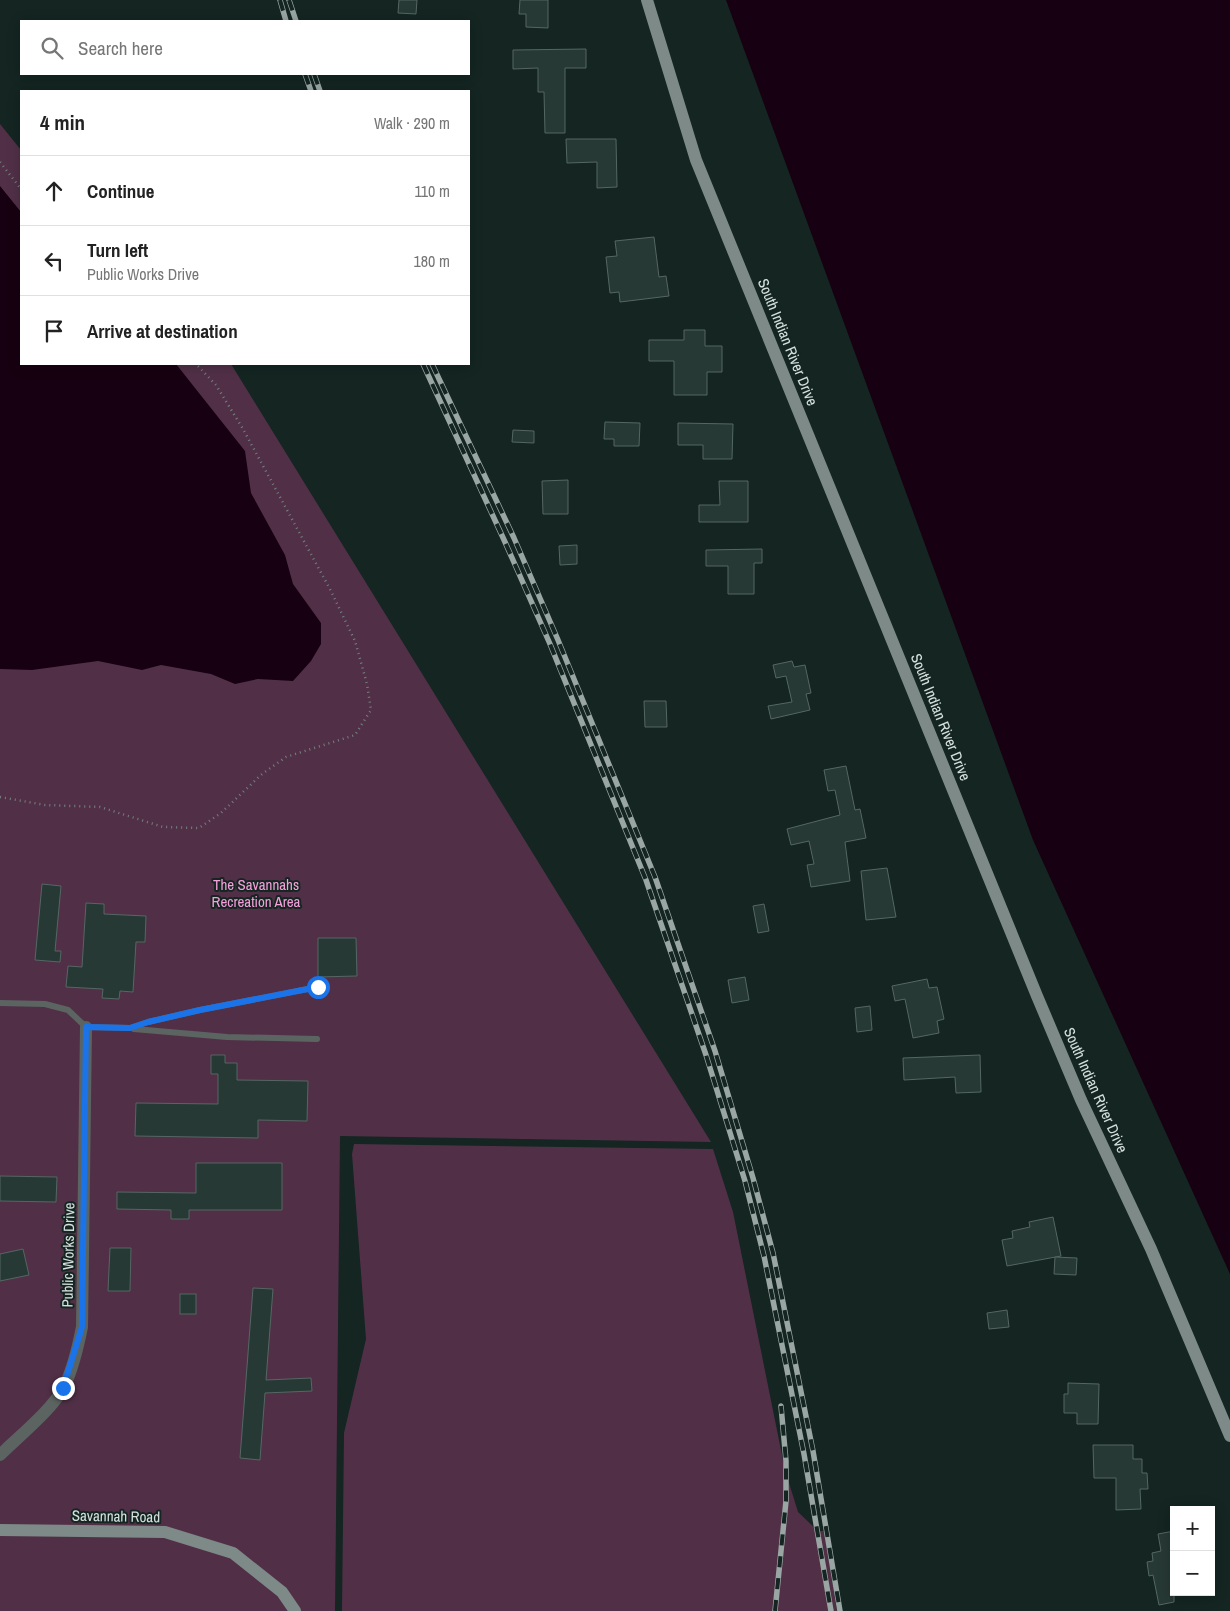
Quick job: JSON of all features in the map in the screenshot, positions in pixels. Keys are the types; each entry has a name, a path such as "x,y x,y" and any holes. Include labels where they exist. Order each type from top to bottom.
{"main road":[{"name":"South Indian River Drive","path":"647,0 696,160 1037,996 1081,1100 1151,1249 1230,1436"},
{"name":"Savannah Road","path":"0,1530 164,1532 233,1553 282,1592 295,1611"}],"street":[{"name":"Public Works Drive","path":"0,1455 40,1416 63,1388 81,1336 86,1205 86,1027"}],"lane":[{"path":"130,1028 200,1010 318,987"},
{"path":"0,1003 45,1004 68,1010 86,1027 130,1028 227,1037 317,1039"}],"path":[{"path":"0,162 20,188"},
{"path":"0,797 45,805 100,808 163,827 199,828 221,813 262,774 286,757 355,735 371,710 367,684 354,641 331,591 243,429 216,385 197,365"}],"green space":[{"name":"The Savannahs Recreation Area","path":"0,124 20,149 20,365 232,365 711,1142 340,1136 335,1611 0,1611"},
{"path":"354,1144 713,1149 733,1212 785,1470 798,1512 818,1531 824,1531 837,1611 342,1611 344,1433 366,1339 352,1154"}],"shaded area":[{"path":"726,0 1230,0 1230,1274 1033,840"},
{"path":"0,186 20,211 20,365 177,365 245,451 251,493 285,555 293,584 321,623 321,644 311,661 293,681 258,679 235,684 211,674 161,665 142,670 98,661 32,670 0,669"}],"building":[{"path":"399,0 417,0 416,14 398,13"},
{"path":"520,0 548,0 548,28 526,27 526,14 519,14"},
{"path":"586,49 586,68 565,68 565,133 545,133 544,92 538,92 538,68 513,69 513,50"},
{"path":"566,139 616,139 617,187 597,188 597,162 567,163"},
{"path":"654,237 659,277 666,276 669,296 620,302 619,292 610,293 606,257 617,256 615,241"},
{"path":"684,330 705,330 705,346 722,346 722,372 707,372 707,395 674,395 674,361 649,361 649,340 684,340"},
{"path":"605,422 640,423 639,446 614,446 614,439 604,439"},
{"path":"678,423 733,424 732,459 703,459 703,445 678,445"},
{"path":"513,430 534,431 534,443 512,442"},
{"path":"568,480 568,514 543,514 542,481"},
{"path":"719,481 748,481 748,522 699,522 699,505 720,505"},
{"path":"577,545 577,564 560,565 559,546"},
{"path":"762,549 762,563 754,563 754,594 728,594 728,566 706,566 706,550"},
{"path":"792,661 794,667 805,665 811,693 806,694 810,710 771,719 768,706 792,702 786,676 776,678 773,665"},
{"path":"644,701 666,701 667,727 645,727"},
{"path":"846,766 855,810 860,809 866,838 845,842 850,881 811,887 807,865 814,864 809,841 791,845 787,829 840,815 835,790 828,791 824,770"},
{"path":"887,868 896,917 866,920 861,871"},
{"path":"42,884 61,886 55,951 61,951 60,962 35,960"},
{"path":"86,903 104,904 104,914 146,916 145,942 136,942 133,992 120,991 119,999 102,998 103,989 66,987 68,966 82,967"},
{"path":"764,904 769,931 758,933 753,906"},
{"path":"318,938 356,938 357,976 318,977"},
{"path":"745,977 749,1000 732,1003 728,980"},
{"path":"927,979 929,988 937,987 944,1019 937,1021 939,1033 913,1038 905,999 895,1001 892,986"},
{"path":"870,1006 872,1030 857,1032 855,1008"},
{"path":"211,1055 225,1055 225,1063 237,1063 237,1080 308,1081 307,1121 258,1120 258,1138 135,1136 136,1103 218,1104 218,1074 211,1074"},
{"path":"980,1055 981,1092 956,1093 955,1077 904,1080 903,1058"},
{"path":"196,1163 282,1163 282,1210 189,1210 189,1219 171,1219 171,1210 117,1209 117,1192 196,1193"},
{"path":"0,1176 57,1177 56,1202 0,1201"},
{"path":"1053,1217 1061,1256 1007,1266 1002,1240 1013,1238 1012,1231 1030,1227 1029,1222"},
{"path":"110,1248 131,1248 130,1291 108,1291"},
{"path":"23,1249 29,1275 0,1281 0,1254"},
{"path":"1055,1257 1077,1258 1076,1275 1054,1274"},
{"path":"253,1288 273,1289 266,1380 311,1378 312,1391 265,1393 260,1460 240,1458"},
{"path":"180,1294 196,1294 196,1314 180,1314"},
{"path":"1007,1310 1009,1327 989,1329 987,1313"},
{"path":"1068,1383 1099,1384 1098,1424 1077,1424 1077,1413 1064,1413 1064,1394 1068,1394"},
{"path":"1093,1445 1133,1445 1133,1459 1142,1459 1142,1473 1147,1473 1148,1489 1140,1489 1141,1509 1116,1510 1116,1478 1094,1478"},
{"path":"1170,1532 1170,1596 1174,1596 1174,1602 1159,1605 1153,1575 1149,1576 1147,1562 1153,1561 1152,1553 1161,1551 1158,1534"}],"railway":[{"path":"280,0 286,20"},
{"path":"289,0 296,20"},
{"path":"305,75 311,90"},
{"path":"314,75 320,90"},
{"path":"423,365 550,644 646,880 706,1055 745,1181 764,1256 804,1454 831,1611"},
{"path":"432,365 514,538 558,640 655,877 715,1051 773,1253 813,1451 840,1611"},
{"path":"775,1611 786,1501 786,1461 781,1406"}],"route":[{"path":"63,1388 79,1344 82,1327 86,1205 86,1027 130,1028 200,1010 318,987"}]}
